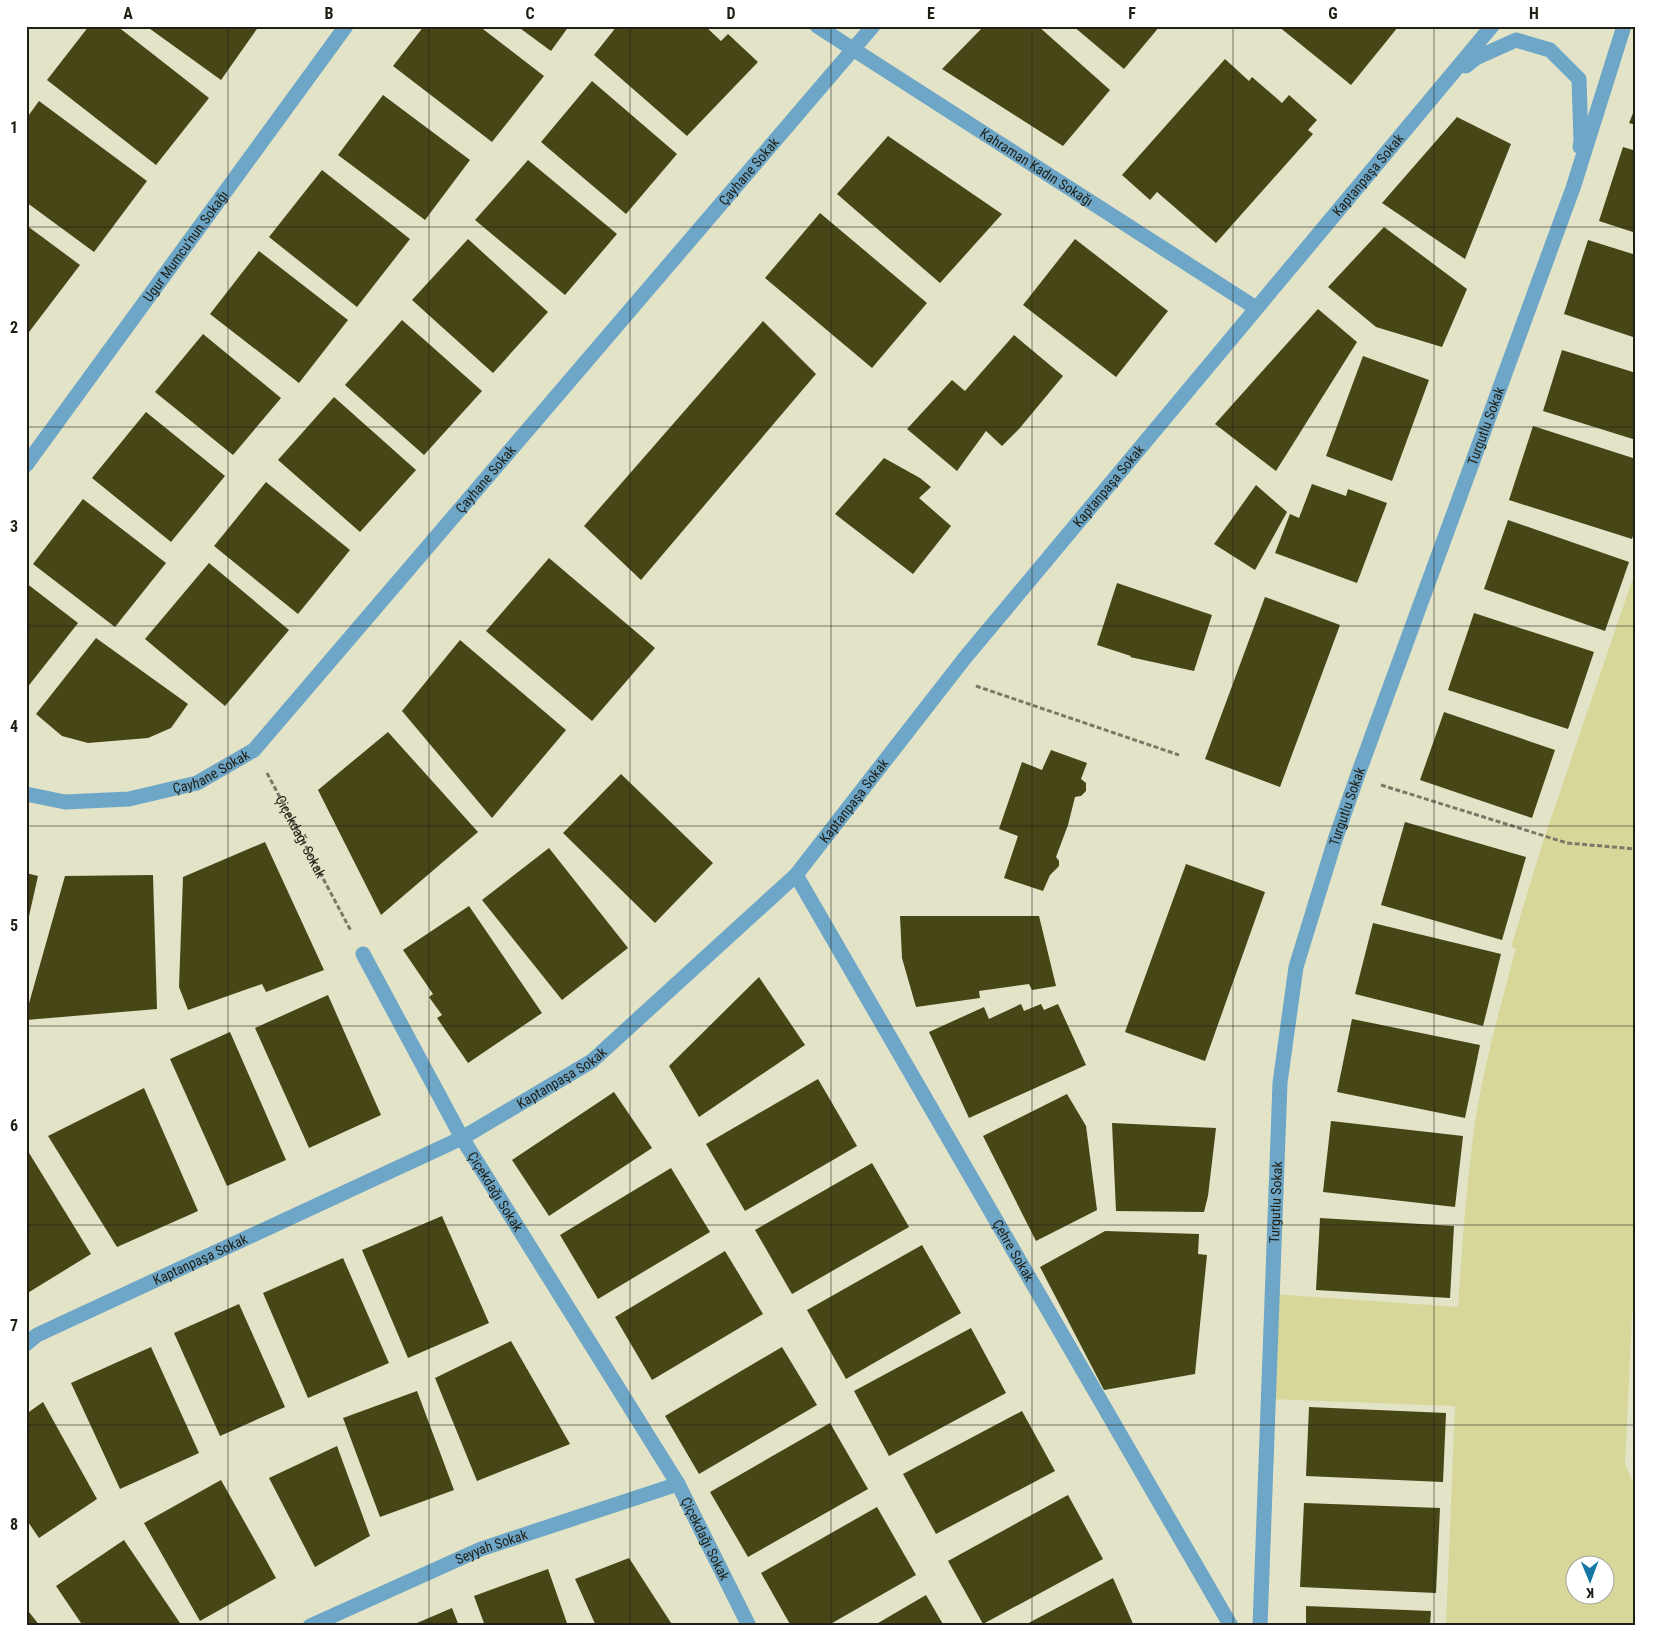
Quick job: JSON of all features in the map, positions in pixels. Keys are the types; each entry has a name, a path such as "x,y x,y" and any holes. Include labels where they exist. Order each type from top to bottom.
{"street":[{"name":"Ugur Mumcu'nun Sokağı","path":"26,465 346,26"},
{"name":"Kahraman Kadın Sokağı","path":"817,26 1256,308"},
{"name":"Çayhane Sokak","path":"26,794 66,802 129,799 197,783 254,750 873,26"},
{"name":"Kaptanpaşa Sokak","path":"26,1344 38,1335 462,1138 592,1061 796,876 970,651 1492,26"},
{"name":"Turgutlu Sokak","path":"1260,1626 1280,1083 1296,967 1335,840 1357,777 1573,188 1624,26"},
{"path":"1440,89 1476,58 1516,40 1550,50 1579,79 1582,141 1573,188"},
{"name":"Çehre Sokak","path":"796,876 1231,1626"},
{"name":"Çiçekdağı Sokak","path":"363,954 462,1138 678,1484 749,1626"},
{"name":"Seyyah Sokak","path":"310,1626 481,1549 678,1484"}],"path":[{"path":"950,677 1179,755"},
{"name":"Çiçekdağı Sokak","path":"254,750 363,954"},
{"path":"1357,777 1566,844 1636,849"}],"green space":[{"path":"1636,569 1636,1298 1632,1315 1625,1464 1636,1489 1636,1626 1446,1626 1455,1406 1268,1399 1272,1294 1458,1307 1471,1152 1482,1084 1492,1038 1516,948 1511,947 1543,842"}],"building":[{"path":"89,26 117,26 209,98 156,165 47,80"},
{"path":"146,26 259,26 221,80"},
{"path":"424,26 479,26 544,76 492,142 393,66"},
{"path":"517,26 569,26 551,51"},
{"path":"617,26 705,26 721,41 728,34 758,62 687,136 594,55"},
{"path":"984,26 1038,26 1110,90 1063,146 942,69"},
{"path":"1073,26 1160,26 1124,69"},
{"path":"1278,26 1396,26 1398,27 1351,85"},
{"path":"1225,59 1249,81 1252,77 1282,103 1289,95 1317,120 1308,130 1313,134 1216,243 1157,192 1150,200 1122,175"},
{"path":"592,81 677,154 626,214 541,142"},
{"path":"383,95 470,160 425,220 338,155"},
{"path":"39,101 147,181 94,252 26,202 26,119"},
{"path":"1636,106 1636,125 1629,123"},
{"path":"1457,117 1511,144 1465,259 1382,203"},
{"path":"888,136 1002,214 940,283 837,194"},
{"path":"1623,147 1636,151 1636,233 1599,221"},
{"path":"528,160 617,234 565,295 475,220"},
{"path":"322,170 410,239 357,307 269,237"},
{"path":"820,213 927,303 872,368 765,278"},
{"path":"26,225 80,265 26,336"},
{"path":"1384,227 1467,289 1442,347 1376,327 1328,287"},
{"path":"468,239 548,312 493,373 412,300"},
{"path":"1075,239 1168,311 1116,377 1023,305"},
{"path":"1588,240 1636,255 1636,338 1564,314"},
{"path":"259,251 348,320 299,383 210,314"},
{"path":"1318,309 1357,342 1276,471 1215,424"},
{"path":"402,320 482,391 424,455 345,385"},
{"path":"763,321 816,374 641,580 584,526"},
{"path":"203,334 281,398 233,455 155,392"},
{"path":"1014,335 1063,376 1019,429 1002,446 986,431 957,471 907,429 952,380 965,391"},
{"path":"1562,350 1636,373 1636,440 1543,411"},
{"path":"1363,356 1429,380 1392,481 1326,456"},
{"path":"334,397 416,470 360,532 278,460"},
{"path":"146,412 225,476 171,542 92,478"},
{"path":"1533,426 1636,459 1636,527 1632,539 1509,500"},
{"path":"884,458 920,478 931,487 919,498 951,526 913,574 835,514"},
{"path":"266,482 350,550 298,614 214,546"},
{"path":"1312,484 1346,496 1348,489 1387,503 1357,583 1275,553 1290,514 1299,518"},
{"path":"1256,485 1287,512 1255,570 1214,544"},
{"path":"83,499 166,563 115,627 33,564"},
{"path":"1508,520 1629,562 1605,631 1484,589"},
{"path":"549,558 655,648 592,721 486,631"},
{"path":"209,563 289,630 225,706 145,639"},
{"path":"26,583 78,623 26,689"},
{"path":"1117,583 1212,615 1194,671 1130,657 1097,645"},
{"path":"1265,597 1340,625 1280,787 1205,759"},
{"path":"1474,613 1594,652 1568,729 1448,690"},
{"path":"96,638 188,704 171,728 148,738 88,743 62,736 36,714"},
{"path":"460,640 566,730 492,818 402,711"},
{"path":"1444,712 1555,750 1532,818 1420,780"},
{"path":"388,732 478,832 381,915 318,790"},
{"path":"1051,750 1087,763 1081,779 1086,783 1086,791 1081,796 1075,797 1068,825 1056,857 1059,861 1059,866 1050,875 1043,891 1004,878 1018,836 999,829 1022,762 1042,770"},
{"path":"621,774 713,863 655,923 563,833"},
{"path":"1405,822 1526,857 1502,940 1381,905"},
{"path":"265,842 324,970 266,992 262,984 188,1010 179,987 183,877"},
{"path":"549,848 628,948 562,1000 482,900"},
{"path":"1186,864 1265,892 1205,1061 1125,1032"},
{"path":"26,873 38,876 27,925 26,925"},
{"path":"153,875 157,1009 26,1020 26,1014 65,876"},
{"path":"469,906 542,1013 468,1063 437,1018 442,1015 429,997 433,994 403,950"},
{"path":"900,916 1039,916 1056,986 1032,990 1029,984 979,991 980,998 916,1007 902,958"},
{"path":"1373,923 1501,954 1483,1026 1355,994"},
{"path":"759,977 805,1045 699,1117 669,1066"},
{"path":"328,995 381,1115 309,1148 255,1028"},
{"path":"1021,1004 1024,1011 1041,1004 1044,1010 1058,1004 1086,1065 969,1118 929,1032 984,1007 989,1019"},
{"path":"1352,1019 1480,1045 1465,1118 1337,1092"},
{"path":"230,1032 286,1160 227,1186 170,1059"},
{"path":"818,1079 857,1146 745,1211 706,1144"},
{"path":"144,1088 198,1211 117,1247 48,1136"},
{"path":"614,1092 652,1148 549,1216 512,1160"},
{"path":"1067,1094 1086,1126 1097,1210 1036,1241 983,1136"},
{"path":"1331,1121 1463,1136 1455,1207 1323,1192"},
{"path":"1112,1123 1216,1128 1208,1196 1204,1212 1116,1211"},
{"path":"26,1148 91,1254 26,1294"},
{"path":"872,1163 909,1227 792,1294 755,1230"},
{"path":"671,1168 710,1232 598,1299 560,1235"},
{"path":"442,1216 489,1323 408,1358 362,1250"},
{"path":"1320,1218 1454,1226 1450,1298 1316,1290"},
{"path":"1105,1231 1199,1234 1198,1254 1207,1255 1195,1374 1104,1390 1040,1267"},
{"path":"922,1245 961,1313 846,1379 807,1310"},
{"path":"725,1251 763,1314 652,1380 615,1317"},
{"path":"343,1258 389,1363 308,1398 263,1293"},
{"path":"239,1304 285,1407 220,1436 174,1333"},
{"path":"971,1328 1006,1393 889,1456 854,1391"},
{"path":"511,1341 570,1444 477,1481 435,1378"},
{"path":"151,1347 199,1453 120,1489 71,1383"},
{"path":"782,1347 817,1405 699,1474 665,1416"},
{"path":"417,1391 454,1490 380,1517 343,1418"},
{"path":"43,1402 97,1499 39,1538 26,1519 26,1414"},
{"path":"1309,1407 1446,1413 1443,1482 1306,1476"},
{"path":"1022,1411 1055,1471 936,1534 903,1474"},
{"path":"830,1423 868,1489 748,1557 710,1492"},
{"path":"337,1446 370,1536 315,1567 269,1478"},
{"path":"221,1480 276,1578 200,1621 144,1523"},
{"path":"1068,1495 1103,1559 983,1624 948,1561"},
{"path":"1304,1503 1440,1508 1436,1593 1300,1587"},
{"path":"877,1507 916,1575 827,1626 791,1626 761,1573"},
{"path":"124,1540 182,1626 83,1626 56,1586"},
{"path":"629,1558 673,1626 596,1626 575,1579"},
{"path":"548,1569 568,1626 485,1626 474,1596"},
{"path":"1113,1578 1134,1626 1023,1626"},
{"path":"926,1595 944,1626 873,1626"},
{"path":"1306,1606 1431,1611 1430,1626 1306,1626"},
{"path":"452,1608 459,1626 410,1626"},
{"path":"29,1612 40,1626 26,1626 26,1614"}]}
